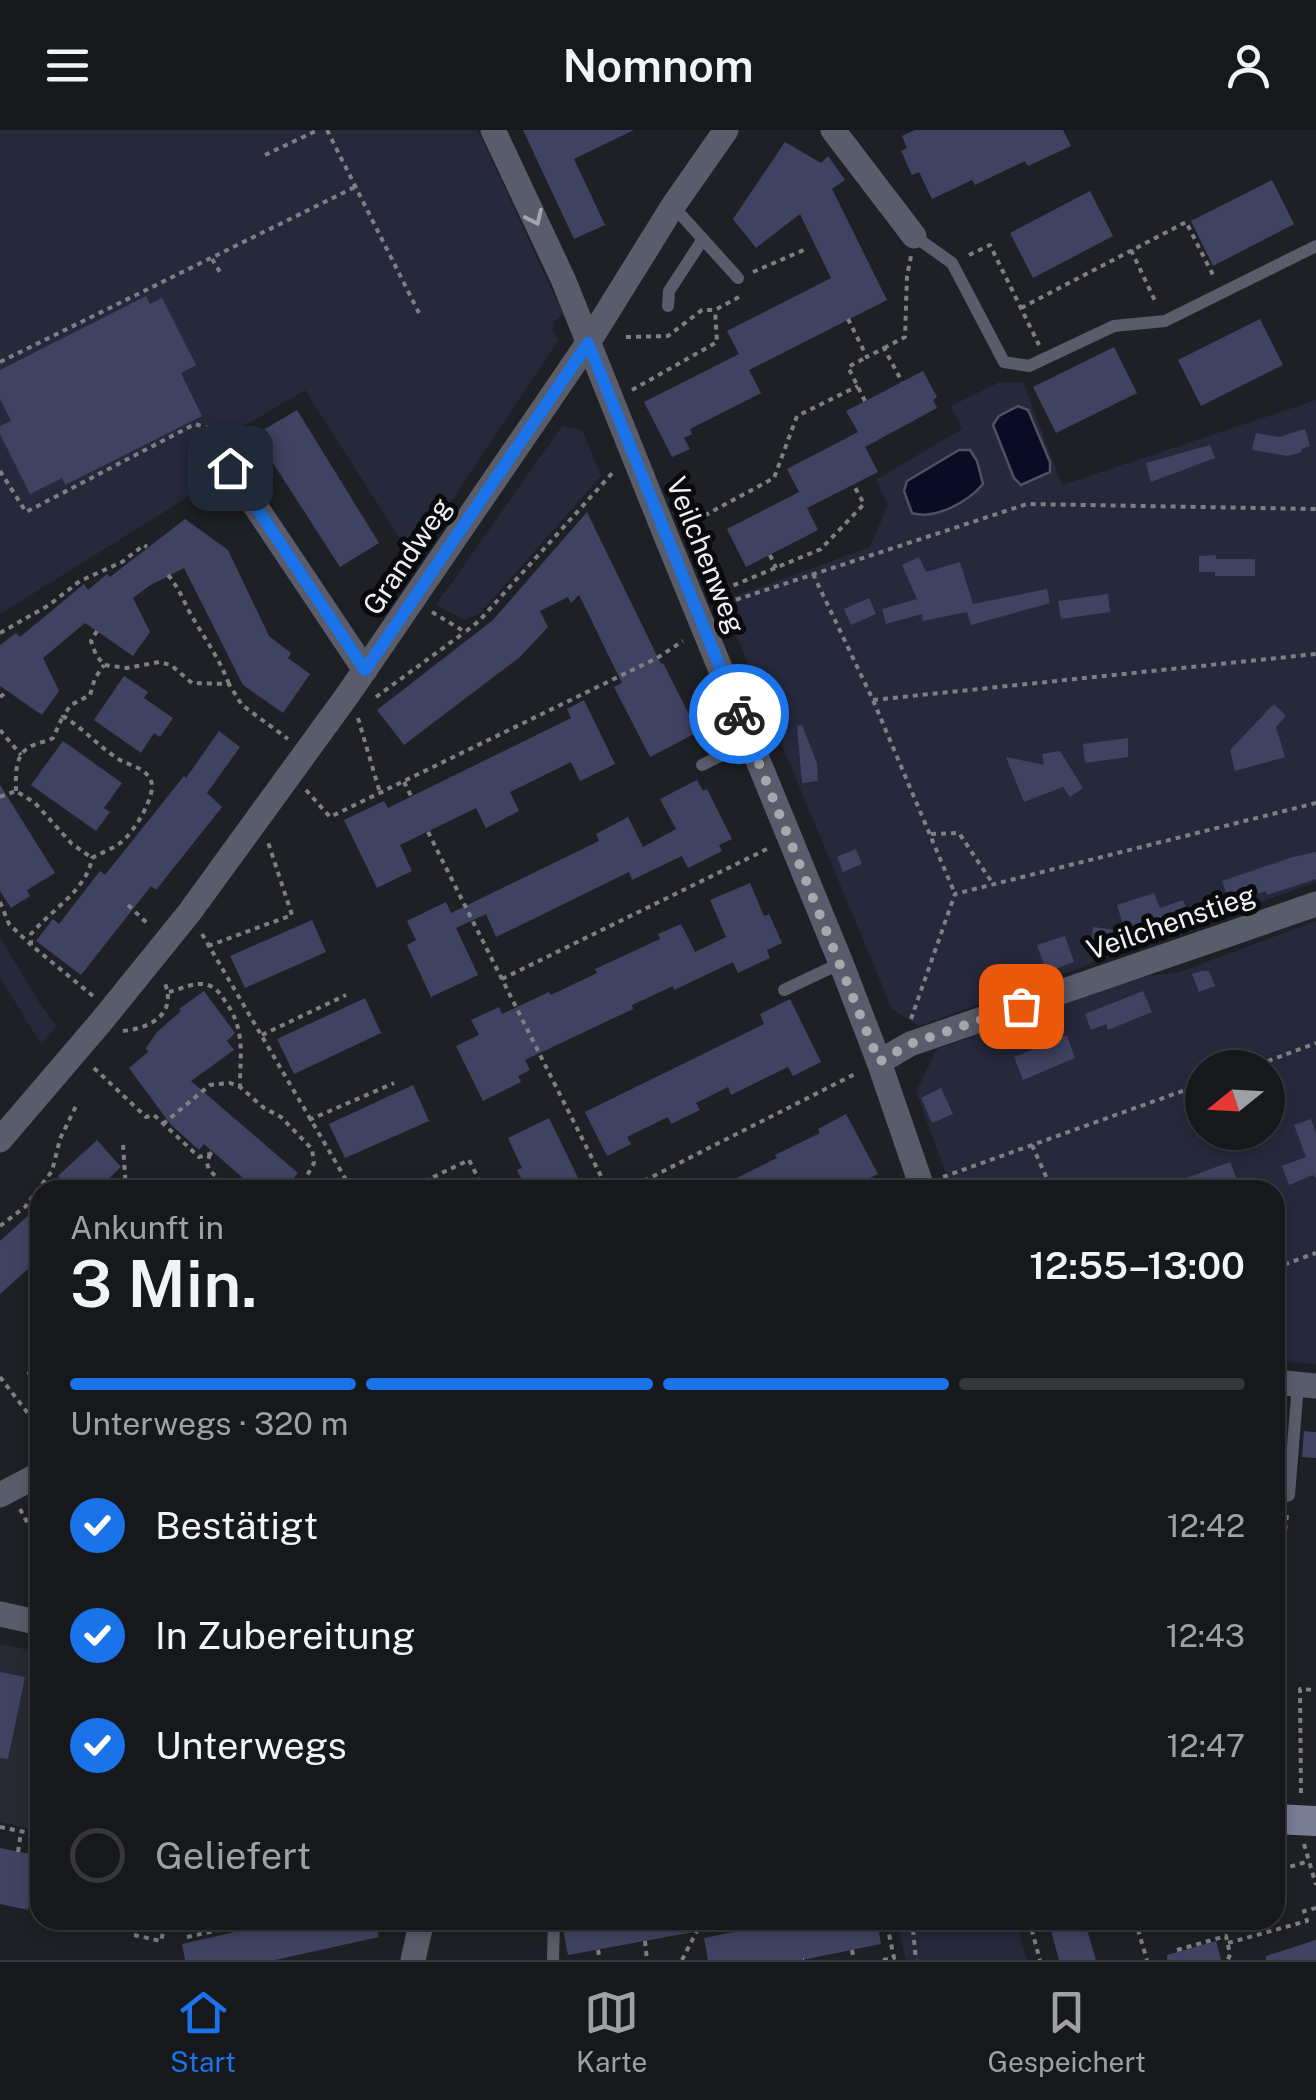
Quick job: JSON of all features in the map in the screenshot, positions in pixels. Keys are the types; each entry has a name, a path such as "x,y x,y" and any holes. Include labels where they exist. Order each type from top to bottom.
{"street":[{"name":"Veilchenweg","path":"493,130 563,279 666,536 705,611 750,742 879,1062 915,1180"},
{"name":"Grandweg","path":"0,1140 58,1080 76,1050 189,913 351,701 365,670 588,343 673,206 726,130"},
{"path":"833,130 914,236"},
{"path":"230,468 365,670"},
{"name":"Veilchenstieg","path":"879,1062 910,1044 1316,904"},
{"path":"5,1492 30,1479"},
{"path":"0,1614 30,1621"},
{"path":"414,1960 420,1930"}],"lane":[{"path":"673,206 738,278"},
{"path":"914,236 952,263 1004,362 1029,366 1114,326 1164,320 1316,246"},
{"path":"668,306 669,291 703,239"},
{"path":"702,765 750,742"},
{"path":"784,990 840,963"},
{"path":"1285,1497 1290,1496 1296,1384"},
{"path":"553,1960 554,1930"}],"path":[{"path":"265,155 318,130"},
{"path":"327,130 419,313"},
{"path":"0,362 355,187"},
{"path":"1021,308 1186,222 1222,292"},
{"path":"866,401 848,367 905,337 907,276 914,236"},
{"path":"952,263 990,244 1046,358"},
{"path":"738,278 806,249"},
{"path":"1130,250 1164,320"},
{"path":"212,260 221,274"},
{"path":"626,338 668,336 702,310 715,310 748,291"},
{"path":"637,387 717,342 715,310"},
{"path":"848,319 867,357"},
{"path":"884,348 902,382"},
{"path":"666,536 774,478 797,416 858,386"},
{"path":"0,471 26,512 194,424 210,430"},
{"path":"380,793 351,701 372,699 479,621 632,451"},
{"path":"306,789 330,817 657,658 705,611 776,568 820,549 864,504 853,484"},
{"path":"705,611 1027,504 1316,509"},
{"path":"0,633 49,606 80,581 122,562 144,545 147,548"},
{"path":"770,555 776,568"},
{"path":"813,573 955,894 911,1015 910,1044"},
{"path":"168,575 180,589 242,705 292,742"},
{"path":"414,600 465,632"},
{"path":"97,631 93,648 104,665 127,668 159,662 171,665 192,684 228,684"},
{"path":"872,700 1316,654"},
{"path":"16,791 21,755 26,749 50,741 71,704 90,695 104,665"},
{"path":"31,945 30,934 70,896 88,873 92,858 130,834 153,788 151,778 140,769 118,759 64,716"},
{"path":"0,730 21,755"},
{"path":"380,793 404,782 411,796"},
{"path":"16,791 35,803 72,844 92,858"},
{"path":"0,797 16,791"},
{"path":"955,894 1316,803"},
{"path":"208,946 292,915 260,816"},
{"path":"428,832 603,1180"},
{"path":"930,834 959,833 993,884"},
{"path":"502,979 788,838"},
{"path":"88,873 94,878"},
{"path":"0,902 9,924 94,997"},
{"path":"128,905 137,915"},
{"path":"189,913 346,1180"},
{"path":"100,1023 116,1031 133,1030 151,1024 163,1014 169,992 150,960"},
{"path":"169,992 207,984 230,1007 243,1059 240,1086"},
{"path":"262,1034 346,995"},
{"path":"1285,1055 1316,1043"},
{"path":"76,1050 146,1117 154,1116 199,1157 210,1154"},
{"path":"646,1180 879,1062"},
{"path":"309,1120 394,1083"},
{"path":"163,1124 210,1085 240,1086 312,1149 314,1163 305,1180"},
{"path":"938,1180 1185,1090"},
{"path":"45,1180 77,1104"},
{"path":"123,1144 125,1180"},
{"path":"1032,1145 1048,1180"},
{"path":"215,1148 206,1163 220,1180"},
{"path":"427,1180 469,1160 479,1180"},
{"path":"0,1226 30,1200"},
{"path":"1285,1264 1316,1252"},
{"path":"0,1377 30,1415"},
{"path":"5,1492 30,1530"},
{"path":"1285,1533 1290,1496"},
{"path":"1316,1690 1300,1689 1297,1820 1316,1885"},
{"path":"0,1827 30,1833"},
{"path":"18,1852 21,1832"},
{"path":"1285,1868 1309,1860"},
{"path":"1285,1927 1307,1921 1304,1911 1316,1908"},
{"path":"134,1936 161,1941 164,1930"},
{"path":"187,1937 219,1930"},
{"path":"682,1960 697,1930"},
{"path":"883,1960 894,1958 888,1930"},
{"path":"913,1930 916,1960"},
{"path":"1032,1930 1040,1960"},
{"path":"1139,1930 1147,1960"},
{"path":"1228,1944 1276,1930"},
{"path":"1177,1950 1226,1936 1228,1960"},
{"path":"645,1941 647,1960"},
{"path":"598,1950 600,1960"},
{"path":"852,1950 854,1960"}],"shaded area":[{"path":"0,130 478,130 563,314 554,322 553,331 559,339 413,559 305,390 197,454 212,482 0,614"},
{"path":"1000,382 1023,382 1062,485 1316,400 1316,882 919,1026 892,1009 722,601 870,547 888,505 876,480 962,429 951,406"},
{"path":"1018,406 1028,410 1050,462 1050,472 1021,485 1014,478 993,425 999,416"},
{"path":"562,426 582,430 601,476 480,613 465,620 436,605"},
{"path":"959,450 970,450 983,484 951,508 931,514 912,513 904,491 907,481"},
{"path":"1316,921 1316,1364 1285,1362 1285,1180 948,1180 916,1092 937,1049 1141,977 1180,972"},
{"path":"0,938 57,1026 41,1044 0,977"},
{"path":"0,1644 30,1650 30,1829 0,1822"},
{"path":"898,1930 1019,1930 1027,1960 906,1960"}],"building":[{"path":"523,130 634,130 574,159 605,225 574,239"},
{"path":"915,130 1063,130 1071,146 1028,166 1025,161 975,185 972,180 932,199 919,172 912,175 901,151 907,148 902,136"},
{"path":"785,142 821,163 828,156 845,180 832,189 887,300 749,370 761,393 690,429 692,434 684,438 690,449 672,457 644,402 739,354 727,331 831,278 800,214 756,248 733,219"},
{"path":"1272,180 1294,224 1213,266 1191,221"},
{"path":"1090,191 1113,236 1033,278 1010,233"},
{"path":"146,296 150,304 162,298 196,365 181,373 202,416 65,485 62,478 30,494 0,434 0,426 11,421 0,399 0,370"},
{"path":"1260,319 1283,365 1201,406 1178,360"},
{"path":"1114,347 1137,393 1056,433 1033,387"},
{"path":"923,371 937,397 933,400 937,408 865,447 878,472 807,508 818,530 746,567 727,529 799,492 787,469 858,432 846,411"},
{"path":"297,410 379,543 340,567 255,435"},
{"path":"1305,429 1310,446 1302,452 1288,456 1252,450 1256,433 1279,437"},
{"path":"1210,445 1215,458 1151,482 1146,463"},
{"path":"587,512 698,732 650,757 614,687 622,683 579,595 571,603 568,597 540,611 548,627 520,657 404,745 377,710 493,620"},
{"path":"185,519 228,550 269,636 291,653 288,658 310,674 283,713 243,685 184,568 133,598 150,632 133,656 85,623 43,658 59,691 42,715 0,686 0,645 16,633 20,637 84,584 88,590 107,574 110,577"},
{"path":"1216,555 1216,559 1255,559 1255,576 1199,572 1199,556"},
{"path":"919,557 926,572 960,562 973,604 1047,589 1050,603 971,625 967,612 923,621 922,614 886,624 882,609 917,599 902,565"},
{"path":"1108,594 1110,612 1061,619 1058,601"},
{"path":"869,598 876,614 851,625 844,609"},
{"path":"124,676 148,692 144,698 173,718 160,737 154,733 141,753 94,720"},
{"path":"584,700 615,764 580,781 571,762 510,792 519,811 486,828 476,808 400,845 412,871 377,888 344,820 384,801 388,808 571,718 567,709"},
{"path":"1274,704 1286,716 1276,727 1285,757 1235,771 1230,750"},
{"path":"802,725 817,763 818,781 802,783 797,726"},
{"path":"219,731 240,747 207,793 222,807 156,890 151,886 81,975 36,941 53,919 59,924 100,871 105,875 186,778"},
{"path":"1128,738 1128,757 1085,763 1083,744"},
{"path":"63,741 122,783 104,808 110,812 96,831 31,785"},
{"path":"1060,751 1083,788 1070,797 1063,787 1024,802 1006,757 1044,765 1042,754"},
{"path":"697,780 703,791 707,789 732,839 719,845 722,851 688,868 682,856 632,880 629,872 496,937 486,914 456,928 478,975 431,997 407,945 416,940 407,921 446,902 451,913 599,841 596,834 628,817 643,847 676,829 660,799"},
{"path":"0,785 55,873 27,890 30,896 11,908 0,891"},
{"path":"856,849 862,864 843,872 837,857"},
{"path":"1316,852 1316,879 1267,895 1266,891 1258,894 1257,890 1229,900 1222,881"},
{"path":"750,883 764,916 769,914 782,943 767,950 770,958 738,973 733,962 632,1005 633,1009 525,1060 530,1070 518,1076 521,1082 483,1101 456,1046 479,1035 471,1020 499,1007 502,1014 549,992 551,995 597,973 595,969 660,939 658,934 681,924 695,952 726,937 710,900"},
{"path":"1154,893 1160,908 1183,900 1190,919 1109,945 1108,950 1091,948 1093,927 1125,931 1117,905"},
{"path":"312,920 326,952 245,988 230,956"},
{"path":"1065,936 1074,962 1047,972 1037,945"},
{"path":"1209,971 1215,986 1199,992 1192,974"},
{"path":"204,991 235,1033 227,1041 234,1050 191,1081 298,1173 292,1180 245,1180 204,1144 199,1150 171,1125 129,1068 148,1052 146,1048 157,1032"},
{"path":"1143,991 1152,1012 1108,1030 1106,1024 1091,1030 1085,1014"},
{"path":"365,998 381,1033 294,1074 277,1039"},
{"path":"790,999 821,1062 793,1076 788,1067 731,1095 728,1087 696,1103 700,1110 671,1124 668,1117 627,1137 631,1144 607,1156 585,1112 764,1024 760,1014"},
{"path":"1067,1035 1075,1058 1023,1080 1014,1057"},
{"path":"413,1085 429,1121 345,1158 329,1124"},
{"path":"941,1088 953,1114 932,1123 921,1098"},
{"path":"846,1114 878,1174 866,1180 733,1180 820,1133 818,1129"},
{"path":"549,1118 579,1180 522,1180 517,1170 522,1168 508,1138"},
{"path":"1311,1119 1316,1133 1316,1178 1313,1175 1289,1185 1282,1166 1306,1157 1294,1125"},
{"path":"97,1140 121,1167 107,1180 62,1180 58,1176"},
{"path":"1230,1162 1237,1180 1181,1180"},
{"path":"30,1214 30,1267 0,1294 0,1241"},
{"path":"1304,1431 1316,1432 1316,1458 1302,1457"},
{"path":"0,1672 25,1677 8,1759 0,1758"},
{"path":"0,1848 30,1854 28,1910 0,1904"},
{"path":"243,1930 377,1930 379,1937 275,1960 185,1960 182,1944"},
{"path":"564,1930 705,1930 568,1955"},
{"path":"742,1930 879,1930 881,1944 802,1960 708,1960 704,1938"},
{"path":"1051,1930 1087,1930 1096,1960 1059,1960"},
{"path":"1316,1940 1316,1960 1266,1960 1266,1956"},
{"path":"1216,1941 1221,1960 1167,1960 1167,1955"}],"way so far":[{"path":"739,714 879,1062 910,1044 1021,1006"}],"route":[{"path":"230,468 365,670 588,343 739,714"}]}
